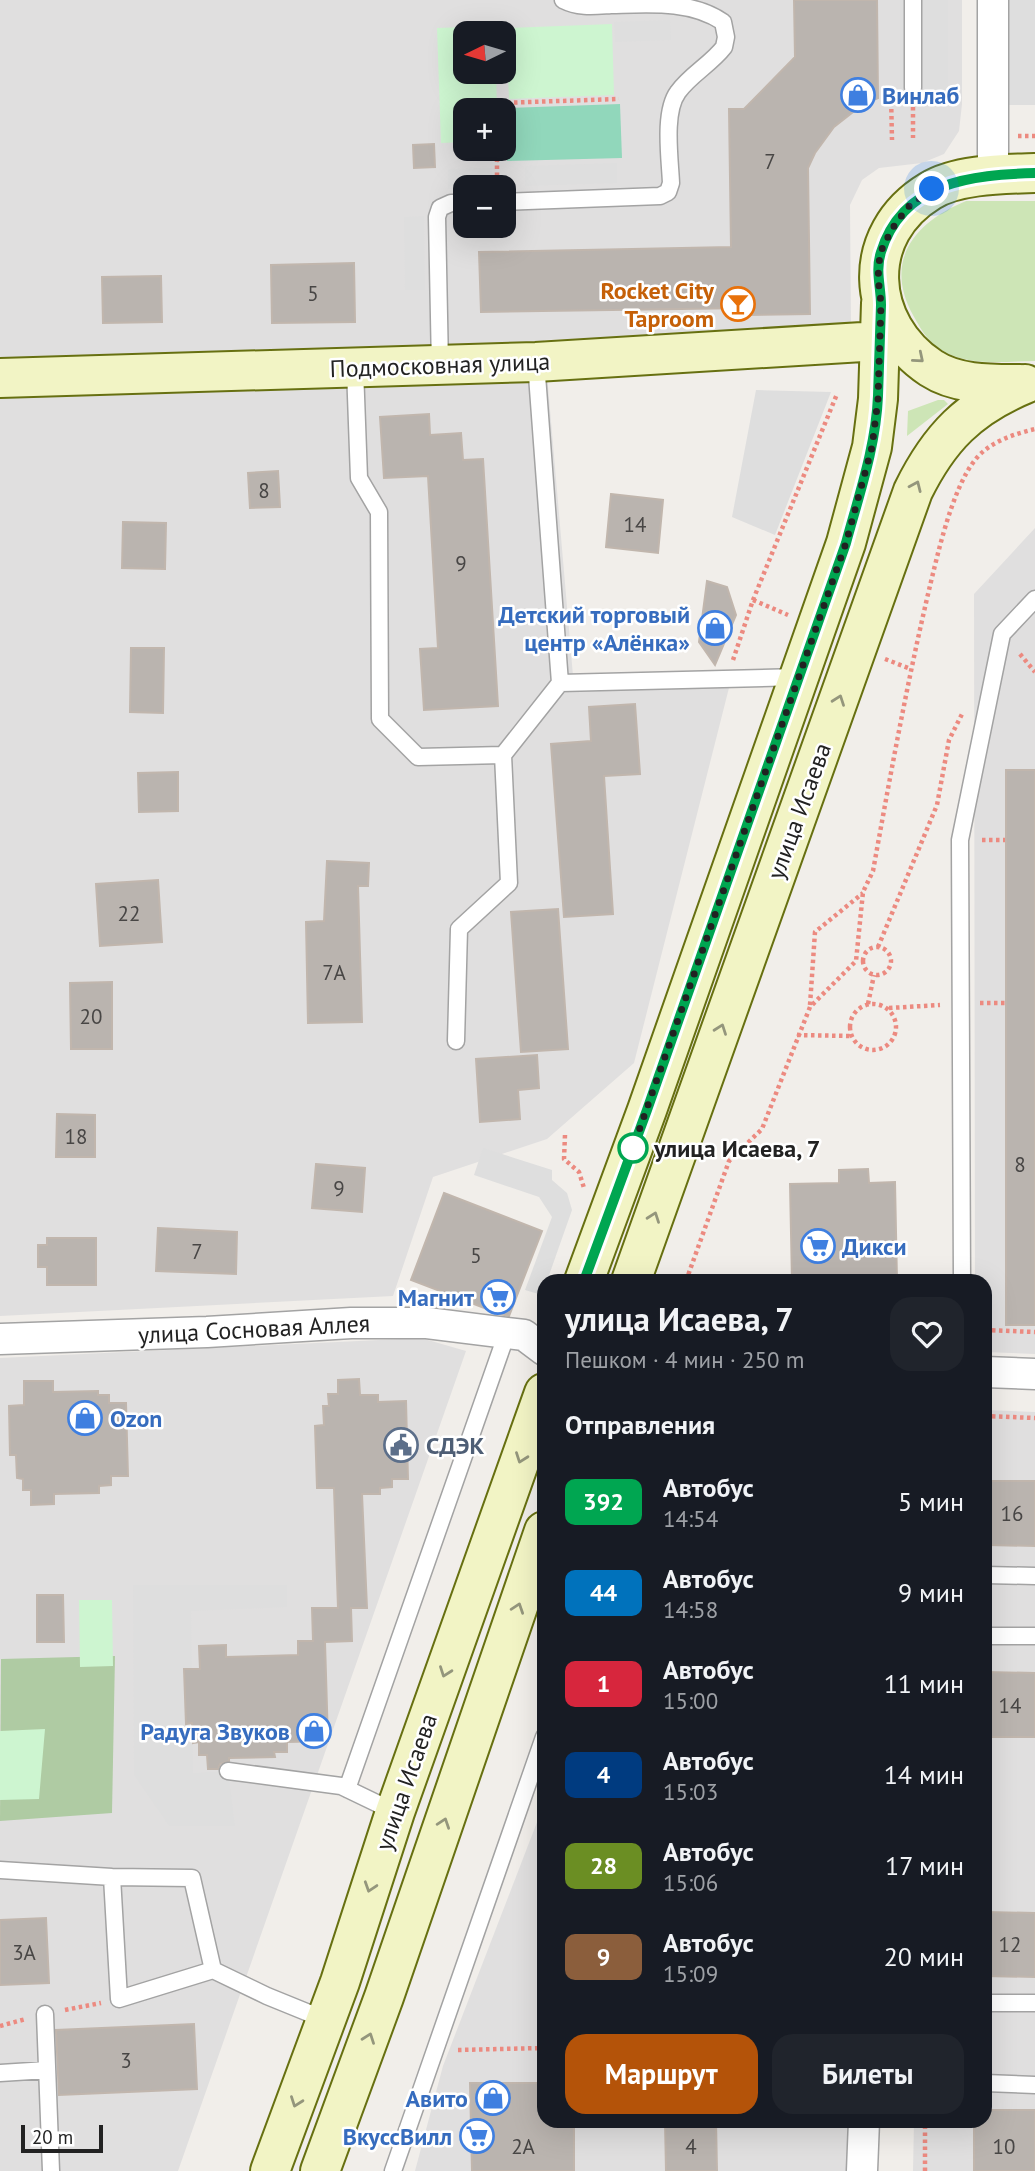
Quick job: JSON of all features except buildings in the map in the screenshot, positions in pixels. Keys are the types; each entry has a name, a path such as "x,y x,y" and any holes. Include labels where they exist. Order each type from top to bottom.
{"main road":[{"name":"улица Исаева","path":"587,1274 846,543 872,447 878,399 880,253 892,229 908,207 932,189 993,175 1035,173"},
{"path":"881,303 894,329 910,351 933,370 979,384 1030,384"},
{"name":"Подмосковная улица","path":"0,378 536,362 878,341"},
{"name":"улица Исаева","path":"633,1274 913,491 929,459 954,429 976,409 996,396 1030,384"},
{"name":"улица Исаева","path":"271,2171 537,1413"},
{"name":"улица Исаева","path":"320,2171 384,1997 537,1551"}],"street":[{"path":"993,0 993,175"},
{"name":"улица Сосновая Аллея","path":"0,1339 207,1332 351,1323 427,1324 507,1333 524,1335 537,1345"},
{"path":"992,1372 1035,1374"},
{"path":"862,2171 864,2128"}],"lane":[{"path":"516,202 660,196 668,192 671,183 669,114 672,102 678,91 724,47 726,37 723,22 684,7 661,4 583,7 563,0"},
{"path":"913,0 913,88"},
{"path":"440,366 437,217 440,208 453,203"},
{"path":"456,1041 459,929 509,883 503,755 560,683 536,362"},
{"path":"355,369 359,478 379,512 380,719 418,757 503,755"},
{"path":"962,1274 960,840 1002,634 1035,599"},
{"path":"560,683 800,677"},
{"path":"347,1789 507,1333"},
{"path":"992,1575 1035,1576"},
{"path":"992,1636 1035,1636"},
{"path":"393,2171 537,1757"},
{"path":"228,1771 341,1786 395,1812"},
{"path":"0,1870 112,1877 191,1878 213,1970"},
{"path":"112,1877 119,1999 213,1970 326,2020"},
{"path":"992,2003 1035,2003"},
{"path":"45,2014 51,2171"},
{"path":"0,2073 47,2070"},
{"path":"992,2083 1035,2085"}],"path":[{"path":"913,88 914,138"},
{"path":"516,102 619,99"},
{"path":"727,678 753,600 770,564 837,394"},
{"path":"689,1274 729,1161 762,1129 810,1007 856,961 863,892 873,871 911,669 938,554 960,490 975,459 992,445 1016,433 1035,429"},
{"path":"878,947 937,805 949,740 967,704"},
{"path":"810,1007 815,932 863,892"},
{"path":"878,947 887,950 891,963 883,974 874,975 866,970 862,961 866,952 878,947"},
{"path":"869,1004 874,975"},
{"path":"869,1004 882,1005 896,1020 895,1035 885,1047 863,1047 852,1036 850,1030 856,1010 869,1004"},
{"path":"797,1035 852,1036"},
{"path":"565,1135 564,1158 579,1172 585,1191"},
{"path":"992,1330 1035,1332"},
{"path":"992,1416 1035,1418"},
{"path":"435,2050 537,2048"},
{"path":"925,2128 925,2171"}],"shaded area":[{"path":"0,0 962,0 962,104 959,131 944,154 922,163 879,168 862,180 850,205 851,328 544,340 573,676 733,672 634,1063 547,1139 433,1177 393,1296 0,1316"},
{"path":"900,0 948,0 948,95 900,95"},
{"path":"1007,0 1035,0 1035,105 1008,105"},
{"path":"670,20 671,40 615,42 614,22"},
{"path":"617,163 617,183 525,186 525,166"},
{"path":"492,168 492,175 453,175 453,189 448,189 448,169"},
{"path":"424,216 425,290 405,290 404,217"},
{"path":"756,390 831,392 775,535 732,517"},
{"path":"1035,528 1035,1354 992,1352 992,1274 975,1274 974,594"},
{"path":"483,1148 552,1170 552,1180 567,1193 572,1210 549,1274 537,1274 537,1294 525,1290 552,1217 539,1197 474,1175"},
{"path":"421,1338 466,1351 178,2171 0,2171 0,1358"},
{"path":"992,1410 1035,1412 1035,2171 913,2171 914,2128 992,2128"},
{"path":"133,1585 287,1585 287,1607 191,1611 193,1773 228,1771 235,1826 169,1826 134,1775"},
{"path":"537,1822 537,2128 852,2128 851,2171 415,2171 443,2066"}],"green space":[{"path":"612,24 614,95 509,98 508,84 516,84 516,28"},
{"path":"453,27 453,84 496,84 497,98 453,98 453,142 441,143 437,28"},
{"path":"620,104 622,158 516,161 516,108"},
{"path":"966,201 1035,201 1035,361 1002,362 959,358 937,347 913,315 901,277 903,260 909,245 932,220"},
{"path":"944,400 948,404 907,436 908,411"},
{"path":"79,1600 112,1600 113,1666 80,1667"},
{"path":"115,1656 112,1813 0,1821 1,1659"},
{"path":"45,1729 39,1799 0,1800 0,1731"}],"bus line":[{"name":"392","path":"587,1274 831,592 846,543 872,447 878,399 880,253 892,229 908,207 932,189 993,175 1035,173"}],"place":[{"name":"Винлаб","path":"858,95"},
{"name":"Rocket City Taproom","path":"738,304"},
{"name":"Детский торговый центр «Алёнка»","path":"715,628"},
{"name":"улица Исаева, 7","path":"633,1148"},
{"name":"Дикси","path":"818,1246"},
{"name":"Магнит","path":"498,1297"},
{"name":"Ozon","path":"85,1418"},
{"name":"СДЭК","path":"401,1445"},
{"name":"Радуга Звуков","path":"314,1731"},
{"name":"Авито","path":"493,2098"},
{"name":"ВкуссВилл","path":"477,2136"}],"route":[{"path":"633,1148 630,1156 831,592 846,543 872,447 878,399 880,253 892,229 908,207 932,189"}]}
